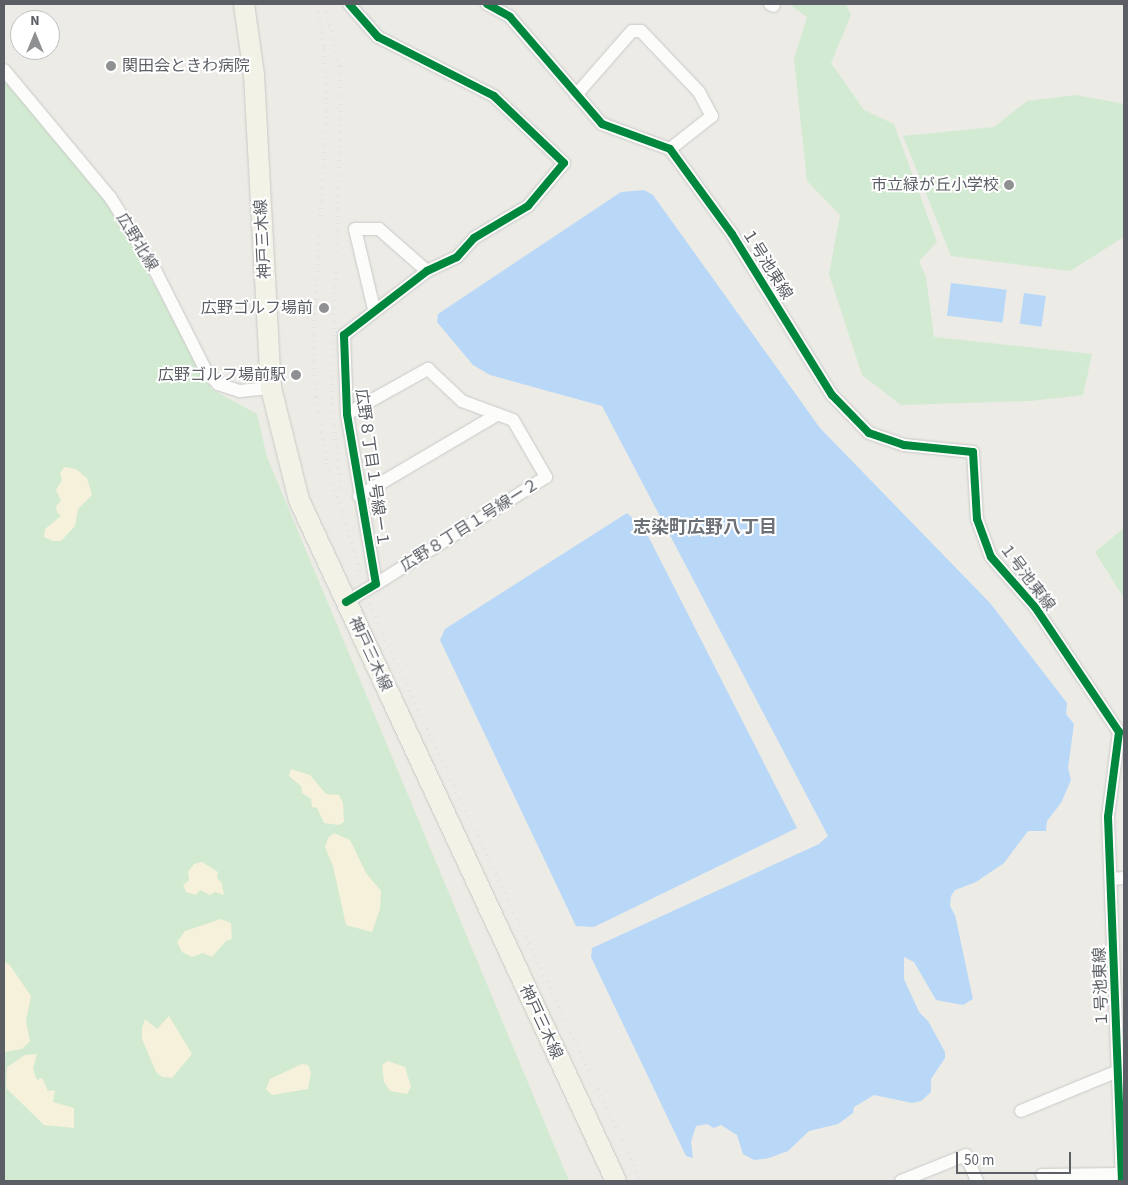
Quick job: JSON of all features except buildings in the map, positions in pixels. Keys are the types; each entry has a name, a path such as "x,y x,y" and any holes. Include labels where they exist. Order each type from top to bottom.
{"main road":[{"name":"神戸三木線","path":"244,4 254,76 271,388 299,500 616,1181"}],"street":[{"name":"広野８丁目１号線ー１","path":"349,4 378,37 494,96 564,163 528,206 474,238 457,257 427,271 374,309 344,335 347,414 359,496 376,584"},
{"path":"487,4 510,17 576,95 602,124 670,149 712,116 699,92 641,31 632,31 576,95"},
{"name":"広野北線","path":"4,70 110,197 153,266 205,370 218,384 240,391 271,388"},
{"name":"１号池東線","path":"670,149 732,234 832,395 869,433 904,445 973,452 977,519 991,557 1035,607 1119,732 1108,817 1122,1177"},
{"path":"374,309 356,229 379,229 427,271"},
{"name":"広野８丁目１号線ー２","path":"347,414 428,369 462,401 513,420 546,477 376,584"},
{"path":"359,496 498,414"},
{"path":"346,602 376,584"},
{"path":"1111,879 1124,878"},
{"path":"1021,1111 1118,1071"},
{"path":"901,1181 966,1155 977,1181"},
{"path":"1042,1175 1122,1177"}],"green space":[{"path":"789,4 846,4 851,15 831,63 864,110 894,124 937,242 919,261 926,277 934,337 1092,354 1083,395 1030,401 901,405 862,375 829,274 840,215 807,181 794,59 807,17"},
{"path":"4,76 110,204 211,389 257,414 267,457 569,1181 4,1181"},
{"path":"1076,95 1124,104 1124,237 1070,271 951,256 903,136 994,127 1027,101"},
{"path":"1124,528 1124,598 1095,552"}],"sand":[{"path":"64,467 76,469 87,478 92,495 78,509 75,526 61,541 53,541 44,537 45,529 61,516 57,512 56,506 61,501 56,490 62,480 60,473"},
{"path":"291,769 310,775 326,794 339,795 343,803 344,822 339,825 324,823 317,808 312,807 311,799 302,793 301,786 289,776"},
{"path":"334,833 350,840 366,873 381,891 380,909 372,932 346,925 333,866 325,847 328,838"},
{"path":"202,862 218,872 217,878 222,883 224,895 215,892 210,895 200,890 196,895 186,892 183,885 189,880 188,872 194,864"},
{"path":"221,919 231,923 232,939 226,941 212,957 203,953 192,957 182,952 177,942 185,931"},
{"path":"4,962 9,964 31,996 26,1021 30,1041 22,1049 4,1052"},
{"path":"169,1016 192,1054 172,1078 162,1077 156,1072 142,1039 142,1028 145,1019 157,1029"},
{"path":"37,1054 33,1069 37,1080 42,1078 48,1091 55,1090 53,1102 74,1108 74,1128 44,1125 6,1088 7,1067 25,1055"},
{"path":"388,1061 405,1067 411,1087 407,1094 390,1091 384,1082 382,1065"},
{"path":"302,1064 308,1065 311,1073 308,1089 272,1095 266,1089 270,1079"}],"water":[{"path":"644,190 653,195 820,428 990,603 1067,703 1066,714 1074,724 1068,768 1071,780 1061,803 1047,821 1046,831 1028,831 1004,863 976,882 955,890 951,896 950,906 955,915 973,999 963,1005 936,1000 914,962 904,957 904,979 919,1012 928,1021 945,1052 945,1058 931,1079 931,1092 921,1101 912,1103 874,1095 854,1107 853,1113 838,1124 809,1131 788,1151 769,1158 754,1160 743,1154 737,1135 721,1125 714,1128 707,1124 696,1126 691,1142 693,1158 686,1156 591,957 592,948 819,844 828,836 602,406 490,375 473,365 437,322 438,314 621,192"},
{"path":"951,283 1007,290 1003,323 947,316"},
{"path":"1024,293 1046,296 1041,327 1020,324"},
{"path":"627,513 645,530 797,828 594,927 576,926 440,640 445,629"}],"railway":[{"path":"317,4 324,49 327,103 313,347 316,397 327,463 365,590 379,627 641,1181"},
{"path":"325,4 339,66 341,97 332,404 341,493"}],"cycle path":[{"path":"346,602 376,584 347,414 344,335 427,271 457,257 474,238 528,206 564,163 494,96 378,37 349,4"},
{"path":"487,4 510,17 602,124 670,149 732,234 832,395 869,433 904,445 973,452 977,519 991,557 1035,607 1119,732 1108,817 1122,1181"}],"place":[{"name":"関田会ときわ病院","path":"111,66"},
{"name":"市立緑が丘小学校","path":"1009,185"},
{"name":"広野ゴルフ場前","path":"324,308"},
{"name":"広野ゴルフ場前駅","path":"296,375"}],"district":[{"name":"志染町広野八丁目","path":"705,528"}]}
